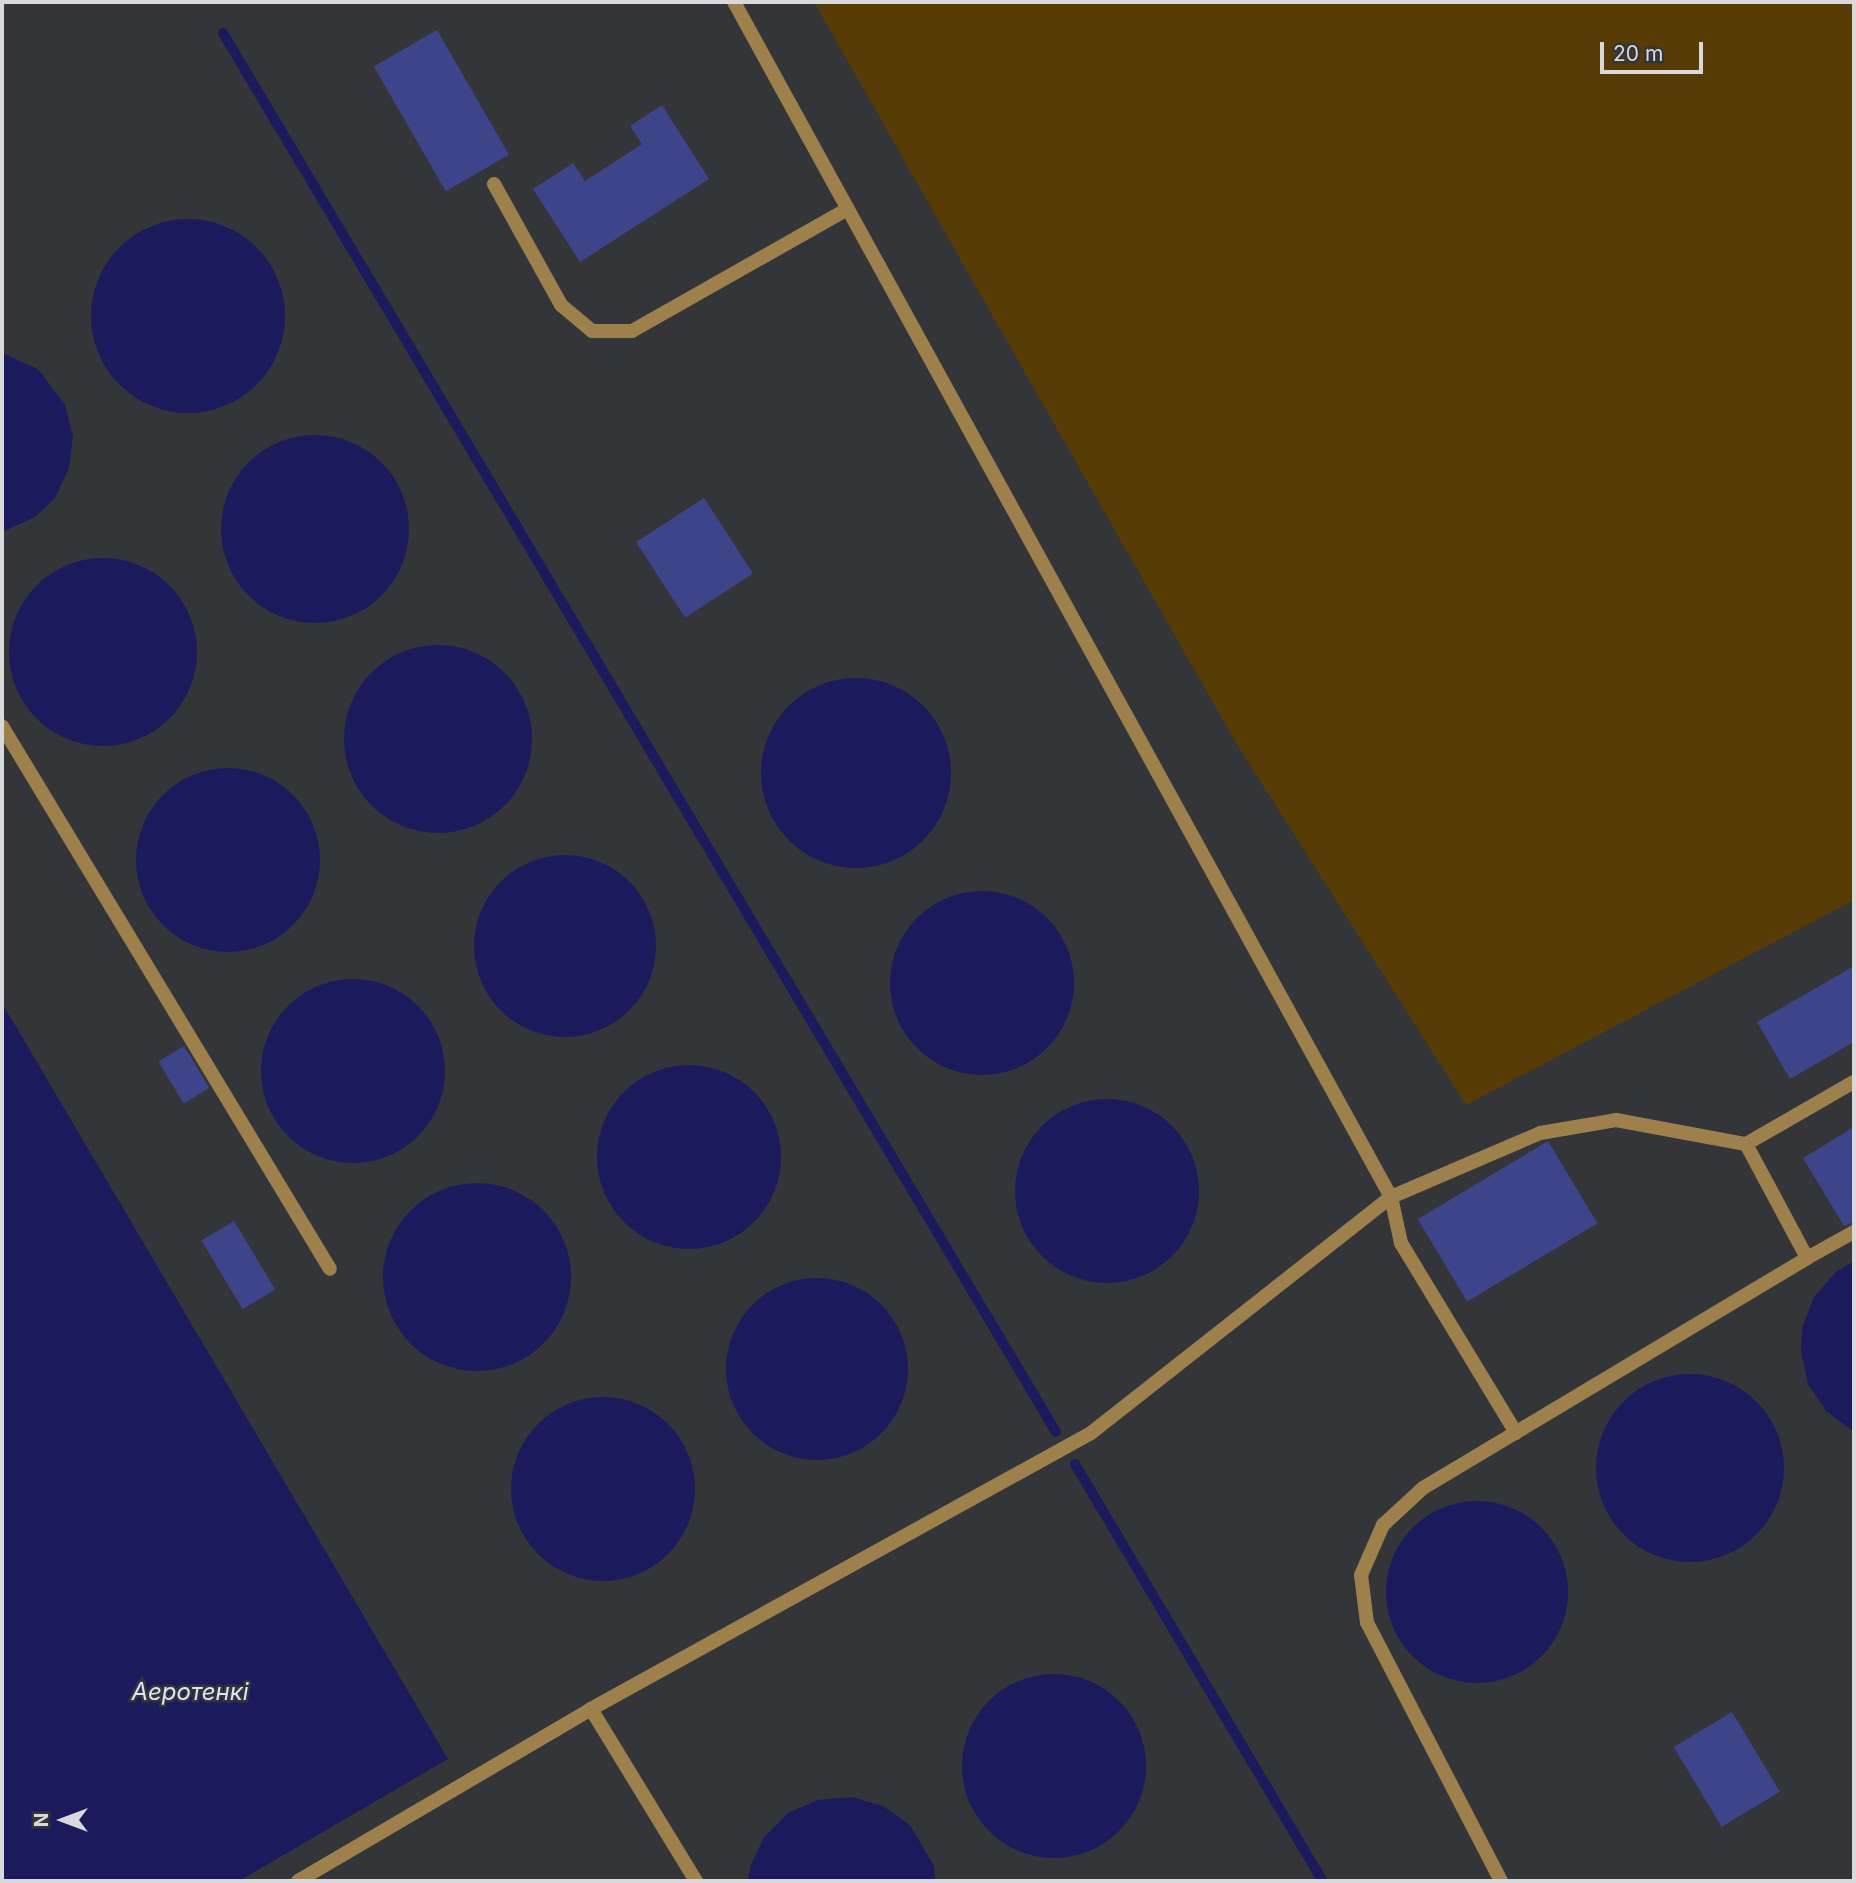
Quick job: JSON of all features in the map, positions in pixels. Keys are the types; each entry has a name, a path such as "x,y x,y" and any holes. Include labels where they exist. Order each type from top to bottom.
{"lane":[{"path":"734,2 1391,1197 1401,1243 1516,1433"},
{"path":"494,184 561,306 592,331 632,331 848,209"},
{"path":"2,726 330,1269"},
{"path":"298,1881 591,1709 1091,1433 1391,1197 1540,1133 1616,1120 1746,1144 1854,1082"},
{"path":"1746,1144 1807,1258"},
{"path":"1501,1881 1367,1623 1361,1575 1383,1525 1423,1488 1854,1232"},
{"path":"591,1709 695,1881"}],"shaded area":[{"path":"814,2 1854,2 1854,900 1466,1105 1236,743"}],"water":[{"path":"188,219 225,226 257,247 278,279 285,316 278,353 257,385 225,406 188,413 151,406 119,385 98,353 91,316 98,279 119,247 151,226"},
{"path":"2,353 38,369 65,405 73,436 69,468 55,498 35,517 2,532"},
{"path":"315,435 351,442 381,463 402,493 409,529 402,565 381,595 351,616 315,623 279,616 249,595 228,565 221,529 228,493 249,463 279,442"},
{"path":"103,558 139,565 169,586 190,616 197,652 190,688 169,718 139,739 103,746 67,739 37,718 16,688 9,652 16,616 37,586 67,565"},
{"path":"438,645 456,646 474,652 505,672 525,703 531,721 531,757 525,775 505,806 474,826 456,832 438,833 420,832 402,826 371,806 351,775 345,757 344,739 345,721 351,703 371,672 402,652 420,646"},
{"path":"856,678 875,679 893,685 923,706 944,736 950,754 950,792 944,810 923,840 893,861 875,867 856,868 837,867 819,861 789,840 768,810 762,792 761,773 762,754 768,736 789,706 819,685 837,679"},
{"path":"228,768 246,769 263,775 279,783 293,795 305,809 313,825 319,842 319,878 313,895 305,911 293,925 279,937 263,945 246,951 228,952 210,951 193,945 177,937 163,925 151,911 143,895 137,878 136,860 137,842 143,825 151,809 163,795 177,783 193,775 210,769"},
{"path":"565,855 600,862 616,870 629,882 641,895 649,911 656,946 649,981 641,997 629,1010 616,1022 600,1030 565,1037 530,1030 514,1022 501,1010 489,997 481,981 474,946 481,911 489,895 501,882 514,870 530,862"},
{"path":"982,891 1000,892 1017,898 1033,906 1047,918 1059,932 1067,948 1073,965 1073,1001 1067,1018 1059,1034 1047,1048 1033,1060 1017,1068 1000,1074 982,1075 964,1074 947,1068 931,1060 917,1048 905,1034 897,1018 891,1001 890,983 891,965 897,948 905,932 917,918 931,906 947,898 964,892"},
{"path":"353,979 388,986 418,1006 438,1036 445,1071 438,1106 418,1136 388,1156 353,1163 318,1156 288,1136 268,1106 261,1071 268,1036 288,1006 318,986"},
{"name":"Аеротенкі","path":"2,1003 448,1759 239,1881 2,1881"},
{"path":"689,1065 707,1066 724,1072 740,1080 754,1092 766,1106 774,1122 780,1139 780,1175 774,1192 766,1208 754,1222 740,1234 724,1242 707,1248 689,1249 671,1248 654,1242 638,1234 624,1222 612,1208 604,1192 598,1175 597,1157 598,1139 604,1122 612,1106 624,1092 638,1080 654,1072 671,1066"},
{"path":"1107,1099 1142,1106 1172,1126 1192,1156 1199,1191 1192,1226 1172,1256 1142,1276 1107,1283 1072,1276 1042,1256 1022,1226 1015,1191 1022,1156 1042,1126 1072,1106"},
{"path":"477,1183 513,1191 529,1199 543,1211 555,1225 563,1241 571,1277 563,1313 555,1329 543,1343 529,1355 513,1363 477,1371 441,1363 425,1355 411,1343 399,1329 391,1313 383,1277 391,1241 399,1225 411,1211 425,1199 441,1191"},
{"path":"1854,1261 1854,1432 1826,1411 1808,1384 1801,1351 1802,1328 1814,1297 1836,1272"},
{"path":"817,1278 852,1285 868,1293 881,1305 893,1318 901,1334 908,1369 901,1404 893,1420 881,1433 868,1445 852,1453 817,1460 782,1453 766,1445 753,1433 741,1420 733,1404 726,1369 733,1334 741,1318 753,1305 766,1293 782,1285"},
{"path":"1690,1374 1726,1382 1742,1390 1756,1402 1768,1416 1776,1432 1784,1468 1776,1504 1768,1520 1756,1534 1742,1546 1726,1554 1690,1562 1654,1554 1638,1546 1624,1534 1612,1520 1604,1504 1596,1468 1604,1432 1612,1416 1624,1402 1638,1390 1654,1382"},
{"path":"603,1397 638,1404 668,1424 688,1454 695,1489 688,1524 668,1554 638,1574 603,1581 568,1574 538,1554 518,1524 511,1489 518,1454 538,1424 568,1404"},
{"path":"1477,1501 1512,1508 1541,1528 1561,1557 1568,1592 1561,1627 1541,1656 1512,1676 1477,1683 1442,1676 1413,1656 1393,1627 1386,1592 1393,1557 1413,1528 1442,1508"},
{"path":"1054,1674 1089,1681 1119,1701 1139,1731 1146,1766 1139,1801 1119,1831 1089,1851 1054,1858 1019,1851 989,1831 969,1801 962,1766 969,1731 989,1701 1019,1681"},
{"path":"852,1797 883,1806 910,1825 934,1866 935,1881 748,1881 750,1867 764,1837 788,1813 818,1800"}],"building":[{"path":"437,30 509,155 446,191 374,66"},
{"path":"662,105 709,179 580,262 533,189 573,163 585,181 642,144 630,126"},
{"path":"704,498 753,573 685,618 636,542"},
{"path":"1854,966 1854,1042 1790,1079 1757,1022"},
{"path":"184,1046 209,1088 184,1103 158,1061"},
{"path":"1854,1127 1854,1222 1844,1226 1803,1158"},
{"path":"1548,1141 1597,1223 1467,1302 1418,1219"},
{"path":"234,1221 275,1290 243,1309 201,1241"},
{"path":"1732,1712 1780,1792 1722,1827 1674,1747"}],"waterway":[{"path":"223,33 1056,1432"},
{"path":"1075,1464 1323,1881"}]}
